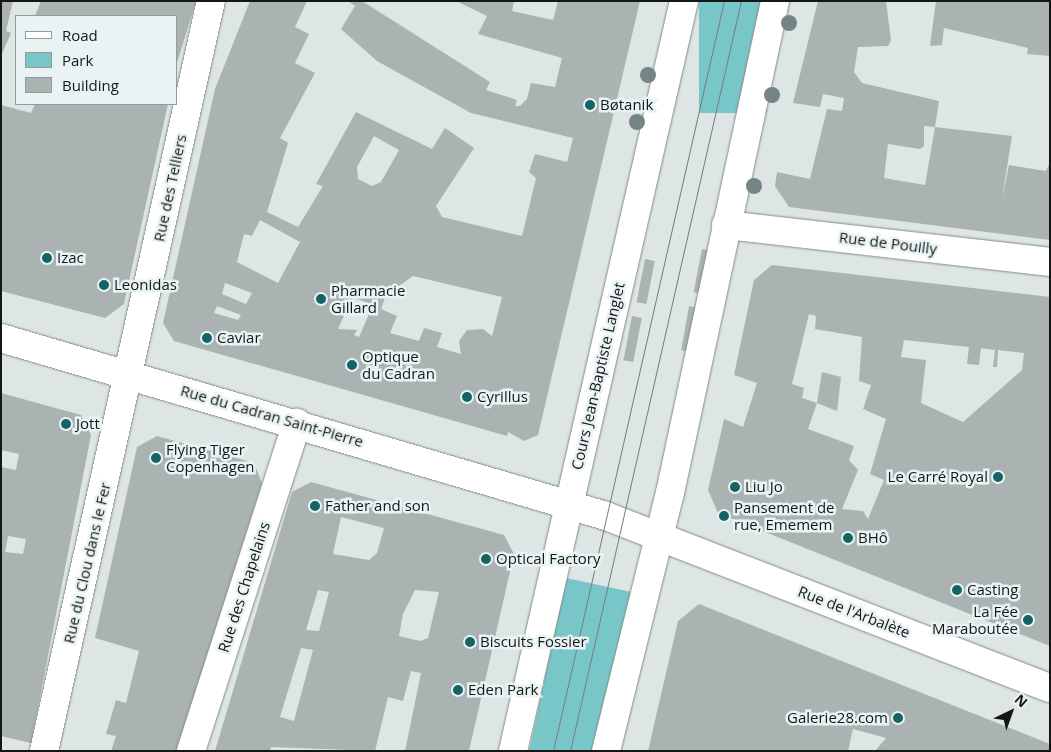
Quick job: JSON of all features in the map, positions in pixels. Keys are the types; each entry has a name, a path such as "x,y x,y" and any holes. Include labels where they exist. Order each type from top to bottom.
{"street":[{"name":"Rue des Telliers","path":"131,375 211,1"},
{"name":"Cours Jean-Baptiste Langlet","path":"513,751 684,1"},
{"path":"606,751 659,534 775,1"},
{"name":"Rue de Pouilly","path":"726,225 1050,262"},
{"name":"Rue du Cadran Saint-Pierre","path":"1,338 570,504"},
{"name":"Rue du Clou dans le Fer","path":"44,751 131,375"},
{"name":"Rue des Chapelains","path":"191,751 296,423"},
{"name":"Rue de l'Arbalète","path":"570,504 659,534 1050,688"}],"green space":[{"path":"699,1 767,1 767,113 699,113"},
{"path":"566,578 631,592 597,751 529,751"}],"building":[{"path":"1,1 13,1 6,31 11,33 1,56"},
{"path":"41,1 196,1 178,60 178,15 35,15"},
{"path":"250,1 307,1 295,27 309,34 295,63 315,73 280,138 288,143 267,212 298,227 323,186 316,184 356,112 432,149 445,128 474,148 436,206 442,217 522,236 536,178 529,172 535,154 567,162 573,138 471,113 377,61 341,29 355,6 348,1 362,1 490,82 486,90 517,100 515,106 520,106 527,99 531,83 555,87 562,58 478,34 487,16 456,1 514,1 512,11 553,20 558,1 640,1 538,435 524,441 508,432 507,436 174,341 163,323 215,89","holes":["374,136 399,150 381,182 372,186 358,179 357,167","260,220 300,242 278,283 237,262 244,234 252,236","413,276 502,297 492,336 483,329 467,330 459,341 461,354 437,347 442,333 424,328 419,341 390,333 397,316 381,309 386,295","225,283 252,293 246,304 222,294","352,297 373,305 359,337 354,335 357,330 338,329","217,306 241,315 238,320 214,313"]},
{"path":"818,1 886,1 891,40 888,46 858,47 854,72 862,83 939,101 935,127 1012,136 1002,199 1009,165 1046,171 1050,162 1050,240 789,207 775,186 777,172 810,179 827,109 842,111 844,98 823,94 820,107 793,103","holes":["924,126 935,127 925,185 884,178 888,144 920,149 924,146"]},
{"path":"936,1 1050,1 1050,56 1027,54 1028,48 944,28 942,45 930,46"},
{"path":"1,105 31,113 35,105 168,105 124,304 105,318 1,291"},
{"path":"702,249 712,251 703,294 694,292"},
{"path":"645,259 655,261 646,304 637,302"},
{"path":"772,265 1050,297 1050,646 718,513 708,490 724,419 743,427 757,383 734,375 754,280","holes":["809,314 816,316 815,329 862,337 859,381 871,385 863,409 886,419 870,474 884,480 868,519 863,511 842,509 858,470 849,460 854,446 808,429 817,403 802,398 804,388 792,384","904,340 969,347 967,364 979,365 981,348 995,350 993,367 997,367 998,350 1024,353 1022,370 963,422 921,403 926,360 901,357"]},
{"path":"689,306 700,308 692,352 681,350"},
{"path":"632,316 642,318 633,362 623,360"},
{"path":"822,372 841,377 837,411 817,403"},
{"path":"1,393 81,415 91,435 31,743 1,736 1,467 16,470 19,454 1,450","holes":["8,536 26,539 23,554 5,552"]},
{"path":"157,436 254,463 262,483 177,751 111,751 116,736 106,734 116,700 126,703 139,651 95,638 137,447"},
{"path":"311,482 504,535 514,554 469,751 405,751 421,673 411,671 403,701 388,697 375,751 271,747 270,751 215,751 292,492","holes":["341,517 384,528 377,553 369,560 333,554","318,590 329,592 319,631 306,630","415,590 439,592 428,638 420,641 399,636 403,614","301,648 313,650 294,721 280,717"]},
{"path":"699,604 1050,744 1050,751 875,751 886,738 853,729 848,751 648,751 678,621"}],"tram line":[{"path":"553,751 724,1"},
{"path":"570,751 741,1"}],"place":[{"name":"Bøtanik","path":"590,105"},
{"name":"Izac","path":"47,258"},
{"name":"Leonidas","path":"104,285"},
{"name":"Pharmacie Gillard","path":"321,299"},
{"name":"Caviar","path":"207,338"},
{"name":"Optique du Cadran","path":"352,365"},
{"name":"Cyrillus","path":"467,397"},
{"name":"Jott","path":"66,424"},
{"name":"Flying Tiger Copenhagen","path":"156,458"},
{"name":"Le Carré Royal","path":"998,477"},
{"name":"Liu Jo","path":"735,487"},
{"name":"Father and son","path":"315,506"},
{"name":"Pansement de rue, Ememem","path":"724,516"},
{"name":"BHô","path":"848,538"},
{"name":"Optical Factory","path":"486,559"},
{"name":"Casting","path":"957,590"},
{"name":"La Fée Maraboutée","path":"1028,620"},
{"name":"Biscuits Fossier","path":"470,642"},
{"name":"Eden Park","path":"458,690"},
{"name":"Galerie28.com","path":"898,718"}]}
